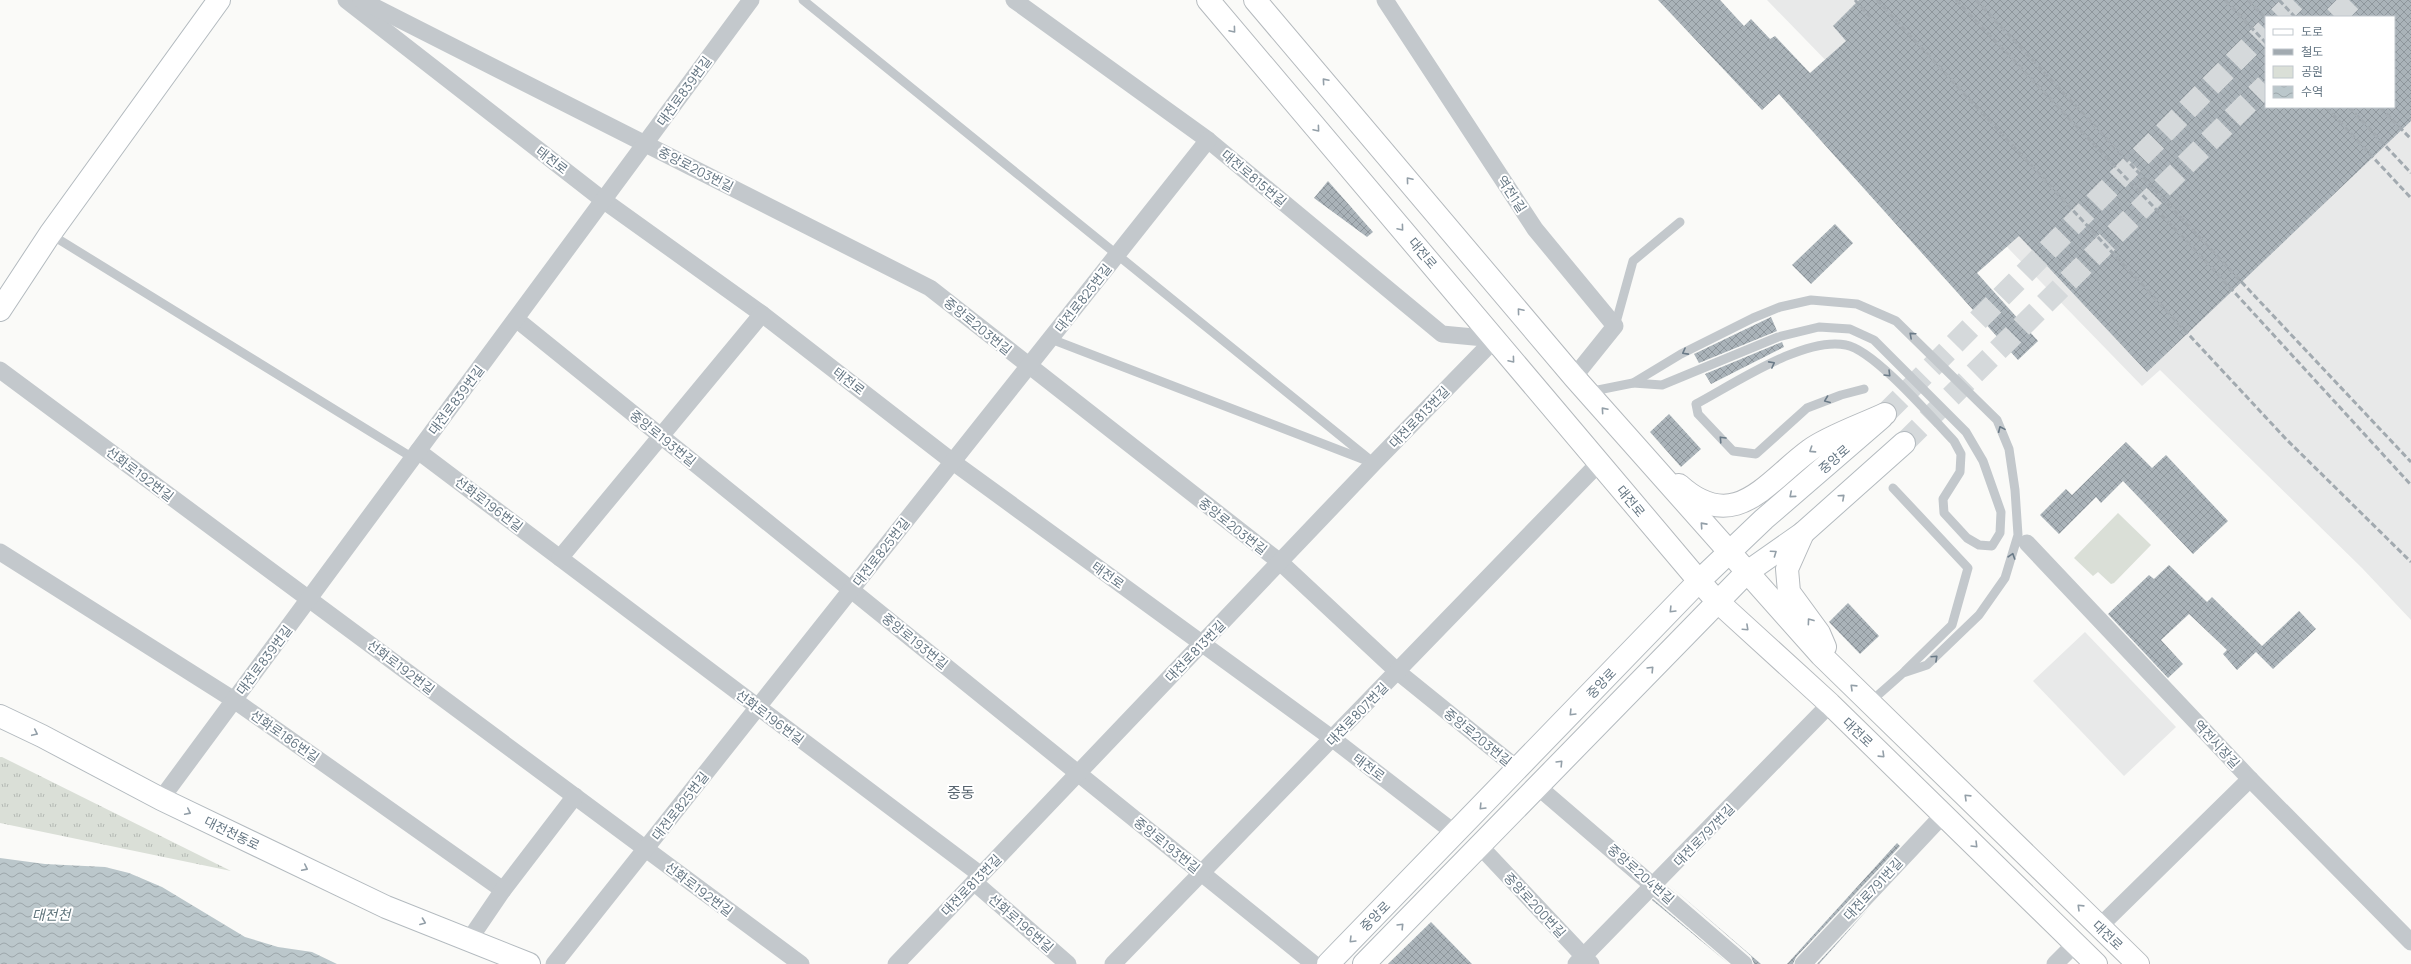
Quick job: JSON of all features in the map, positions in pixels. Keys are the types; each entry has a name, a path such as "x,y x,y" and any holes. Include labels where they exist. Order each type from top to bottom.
{"main road":[{"path":"0,310 50,234 219,0"},
{"name":"대전로","path":"1208,0 1699,582 1717,601 1830,704 2096,964"},
{"name":"대전로","path":"1255,0 1581,384 1729,554 1833,669 2138,964"},
{"name":"중앙로","path":"1328,964 1456,834 1699,582 1764,519 1885,414 1811,449 1768,488 1744,503 1716,505 1694,498 1630,440"},
{"name":"중앙로","path":"1364,964 1746,573 1803,533 1904,443"},
{"path":"1803,533 1787,569 1789,592 1819,633 1833,669"},
{"name":"대전천동로","path":"0,716 42,736 161,799 386,907 529,964"}],"street":[{"name":"태전로","path":"346,0 603,200 762,314 953,462 1333,739 1456,834"},
{"name":"중앙로203번길","path":"361,0 930,288 1028,367 1280,562 1398,672 1518,769"},
{"name":"대전로839번길","path":"161,799 751,0"},
{"name":"대전로815번길","path":"1014,0 1208,140 1442,334 1495,339"},
{"name":"역전1길","path":"1384,0 1535,229 1615,326"},
{"name":"대전로825번길","path":"554,964 1208,140"},
{"path":"560,558 762,314"},
{"name":"중앙로193번길","path":"516,319 1314,964"},
{"path":"1581,384 1615,326"},
{"name":"대전로813번길","path":"896,964 1374,463 1495,339"},
{"name":"선화로192번길","path":"0,370 801,964"},
{"name":"선화로196번길","path":"416,454 560,558 758,708 978,878 1068,964"},
{"name":"대전로807번길","path":"1113,964 1398,672 1599,463"},
{"name":"역전시장길","path":"2027,543 2250,779 2411,942"},
{"name":"선화로186번길","path":"0,552 234,700 503,890"},
{"name":"대전로797번길","path":"1584,961 1655,885 1830,704"},
{"path":"2100,926 2250,779"},
{"name":"중앙로204번길","path":"1537,786 1655,885 1744,964"},
{"path":"470,940 503,890 575,796"},
{"name":"대전로791번길","path":"1803,964 1944,814"},
{"name":"중앙로200번길","path":"1479,845 1584,961"},
{"path":"2055,964 2075,944"}],"lane":[{"path":"803,0 1374,463"},
{"path":"1615,326 1633,261 1680,222"},
{"path":"50,234 416,454"},
{"path":"1634,384 1681,354 1780,306 1811,300 1849,303 1857,304 1896,321 1997,420 2010,449 2018,535 2004,578 1979,615 1927,665 1903,673"},
{"path":"1581,384 1662,385 1778,337 1819,327 1850,330 1874,340 1898,362 1966,432 1983,461 2002,512 2000,533 1992,546 1979,545 1967,538 1944,513 1943,499 1960,472 1961,454 1954,441 1874,360 1847,345 1821,344 1790,354 1696,404 1698,414 1733,451 1756,454 1807,408 1841,395 1864,389"},
{"path":"1051,339 1374,463"},
{"path":"1869,703 1903,673 1952,625 1968,568 1893,488"}],"shaded area":[{"path":"1767,0 2374,0 2265,16 2265,108 2395,108 2411,43 2411,620 2362,568 2160,370 2142,386"},
{"path":"2085,632 2176,727 2124,776 2033,681"}],"green space":[{"path":"2118,513 2151,545 2114,583 2111,584 2098,572 2093,576 2074,558"},
{"path":"0,757 2,757 231,871 0,823"}],"water":[{"name":"대전천","path":"0,858 45,864 105,867 129,873 162,887 245,937 278,947 312,952 337,964 0,964"}],"building":[{"path":"1658,0 1720,0 1744,26 1751,19 1770,39 1775,36 1810,73 1846,41 1833,26 1859,0 2411,0 2411,121 2147,372 2019,236 1977,273 2038,341 2018,360 1779,94 1762,110"},
{"path":"1328,181 1373,232 1367,237 1314,198"},
{"path":"1835,224 1853,243 1811,284 1792,265"},
{"path":"1771,317 1777,331 1699,363 1694,354"},
{"path":"1782,342 1784,347 1711,384 1705,374"},
{"path":"1669,414 1701,449 1681,467 1650,432"},
{"path":"2126,442 2152,468 2166,455 2228,521 2193,554 2123,481 2101,503 2096,497 2059,534 2040,515 2066,489 2072,495"},
{"path":"2169,565 2207,602 2212,597 2262,646 2299,611 2316,629 2273,669 2256,652 2237,670 2223,654 2227,650 2189,614 2161,640 2183,664 2168,678 2108,614 2149,575 2154,579"},
{"path":"1848,603 1879,636 1860,654 1829,622"},
{"path":"1897,843 1900,846 1796,957 1793,964 1787,964"},
{"path":"1668,884 1761,964 1754,964 1751,956"},
{"path":"1653,899 1729,964 1652,900"},
{"path":"1869,908 1819,964 1817,964"},
{"path":"1431,922 1472,964 1388,964"}],"tunnel":[{"path":"2280,16 2296,0"},
{"path":"2336,16 2352,0"},
{"path":"1885,414 2265,31"},
{"path":"1904,443 2265,86"}],"railway":[{"path":"1855,0 1870,17"},
{"path":"1877,0 2286,439 2411,562"},
{"path":"1956,0 2214,270 2411,485"},
{"path":"1976,0 2411,462"},
{"path":"2225,0 2265,42"},
{"path":"2248,0 2265,18"},
{"path":"2279,0 2294,16"},
{"path":"2327,108 2411,198"},
{"path":"2350,108 2411,173"},
{"path":"2381,108 2411,139"}],"district":[{"name":"중동","path":"961,792"}]}
